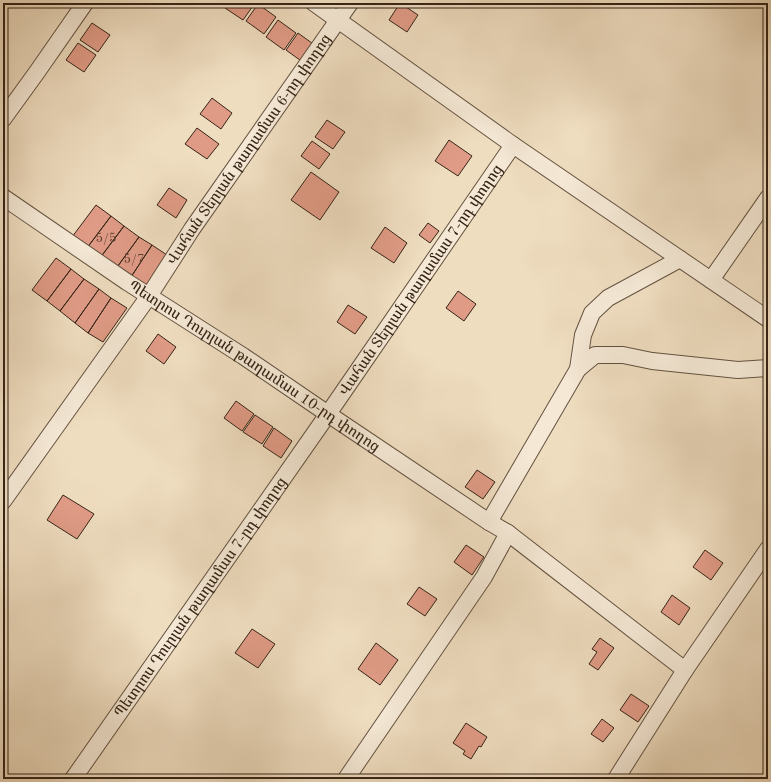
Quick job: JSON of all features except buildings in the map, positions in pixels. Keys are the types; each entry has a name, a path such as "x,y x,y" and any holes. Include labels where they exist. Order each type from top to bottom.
{"street":[{"path":"3,119 84,3"},
{"path":"314,3 513,145 768,319"},
{"name":"Վահան Տերյան թաղամաս 6-րդ փողոց","path":"3,501 149,296 192,229 350,3"},
{"name":"Վահան Տերյան թաղամաս 7-րդ փողոց","path":"328,414 513,145"},
{"name":"Պետրոս Դուրյան թաղամաս 10-րդ փողոց","path":"3,197 127,282 243,356 489,522 508,533 685,670"},
{"path":"711,280 768,198"},
{"path":"489,522 578,368 583,335 592,313 608,298 680,259"},
{"path":"578,368 595,355 623,354 652,361 738,370 768,368"},
{"name":"Պետրոս Դուրյան թաղամաս 7-րդ փողոց","path":"73,779 328,414"},
{"path":"346,779 484,577 508,533"},
{"path":"616,779 685,670 768,549"}]}
